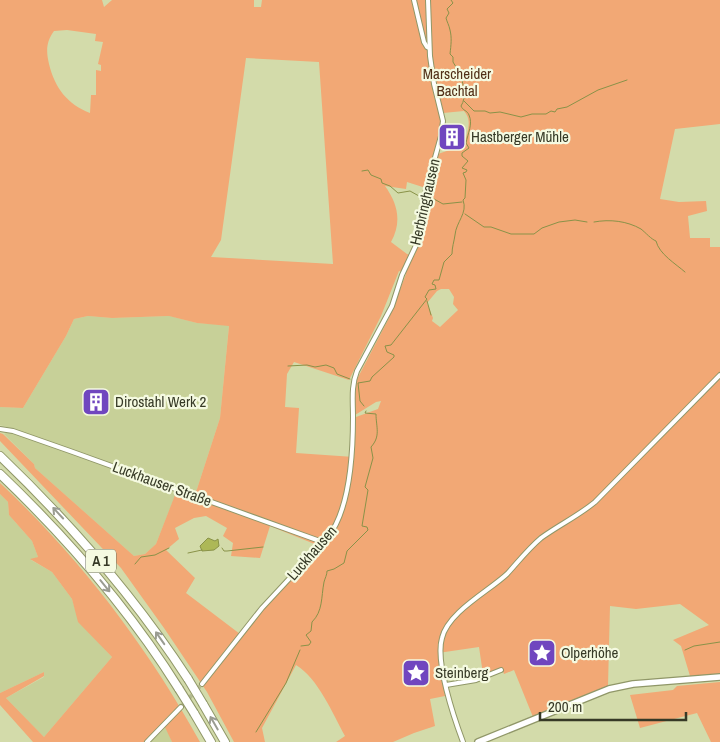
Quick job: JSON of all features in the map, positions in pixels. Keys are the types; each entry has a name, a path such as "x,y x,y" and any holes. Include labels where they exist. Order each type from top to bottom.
{"highway":[{"name":"A 1","path":"0,456 37,491 100,560 149,622 188,679 225,742"},
{"name":"A 1","path":"0,474 48,521 90,568 140,630 211,742"}],"main road":[{"path":"478,742 609,689 633,684 720,677"}],"street":[{"path":"414,0 424,42 429,48"},
{"name":"Herbringhausen","path":"361,364 392,306 402,275 420,234 424,197 442,125 429,48 428,0"},
{"name":"Luckhausen","path":"202,684 262,608 335,528 343,509 352,445 353,382 361,364"},
{"path":"463,742 450,705 441,651 443,635 448,626 468,605 506,575 537,542 582,513 595,502 720,375"},
{"name":"Luckhauser Straße","path":"0,429 13,431 70,451 317,540 322,544"},
{"path":"446,685 476,680 501,670"},
{"path":"147,742 181,707"}],"shaded area":[{"name":"Dirostahl Werk 2","path":"88,316 112,318 170,316 197,323 229,325 220,418 197,489 191,500 175,496 156,544 145,554 134,556 35,468 34,464 4,434 15,429 0,425 0,407 23,408 66,336 74,319"},
{"path":"0,494 8,502 9,515 32,541 38,557 31,560 52,572 72,599 79,622 112,657 44,737 6,698 44,677 44,672 0,693"},
{"path":"208,538 215,541 218,539 219,546 214,550 202,551 200,546"},
{"path":"166,727 172,742 151,742"}],"green space":[{"name":"Marscheider Bachtal","path":"0,0 102,0 104,7 112,0 254,0 254,7 261,7 262,0 720,0 720,124 675,129 660,199 679,202 706,201 707,211 688,216 690,238 710,238 710,247 720,247 720,674 690,676 681,646 673,640 709,625 680,604 636,609 610,606 608,686 533,717 514,670 504,674 502,669 483,674 479,647 438,653 445,696 430,699 435,726 393,742 336,742 345,736 318,687 296,665 262,728 265,742 234,742 207,692 121,568 0,441 0,433 34,464 35,468 134,556 145,554 156,544 175,495 191,500 197,489 220,418 229,326 197,323 169,316 112,318 88,316 74,319 66,336 23,408 0,407","holes":["67,30 96,34 95,41 103,42 98,64 101,65 101,71 96,70 96,95 91,95 90,113 69,100 55,81 47,51 49,39 54,31","246,58 319,62 333,264 211,257 221,240","464,111 469,123 464,145 438,154 443,113","407,182 429,189 422,237 414,256 407,254 391,242 397,227 397,213 396,206 385,186 406,189","399,271 406,274 389,318 355,383 355,415 381,401 378,409 356,417 354,457 296,453 299,408 285,407 287,374 294,362 349,380 381,316","449,289 454,297 453,304 458,310 440,327 432,321 433,318 427,303 437,291","206,516 227,528 223,536 233,543 231,556 260,558 270,526 317,545 240,634 186,593 195,578 166,550 179,539 175,528 194,518"]},
{"path":"0,483 58,542 110,605 158,672 200,742 172,742 163,723 144,742 33,742 0,705 0,693 44,672 44,676 6,698 44,737 112,657 78,622 72,599 52,572 30,559 38,557 32,541 9,515 8,502 0,494"},
{"path":"720,682 720,742 711,742 697,713 640,728 630,695 673,690 677,686"}],"waterway":[{"path":"364,406 360,401 358,383 370,381 394,357 394,355 387,352 385,346 391,345 427,299 425,297 429,290 436,289 435,285 432,284 434,280 439,280 444,262 452,254 456,230 464,209 463,200 465,198 466,180 463,173 467,170 462,168 468,161 462,156 462,153 469,148 466,143 470,129 470,118 461,106 464,95 463,83 461,76 454,72 456,67 450,54 451,36 446,18 449,13 447,9 453,3 451,0"},
{"path":"464,101 474,111 500,112 521,117 532,114 546,114 567,107 598,90 627,80"},
{"path":"362,171 368,170 371,175 381,179 382,183 390,186 398,193 410,191 419,196"},
{"path":"428,198 443,204 462,202"},
{"path":"465,214 484,227 491,227 511,234 534,234 542,228 559,222 575,220 587,222"},
{"path":"594,222 618,221 641,229 656,241 664,254 685,272"},
{"path":"427,301 431,315"},
{"path":"288,366 307,365 315,367 326,365 334,368 337,374 350,379"},
{"path":"301,646 309,645 311,642 306,635 311,631 312,622 320,609 327,571 344,563 347,551 368,530 367,527 362,526 368,490 365,487 373,458 371,447 376,439 377,431 376,414 365,413 366,411"},
{"path":"222,548 224,551 227,551 263,547"},
{"path":"135,564 141,557 155,555 169,548"},
{"path":"188,553 202,550"},
{"path":"685,650 694,646 720,642"},
{"path":"256,732 286,683 300,650"}],"tunnel":[{"path":"181,707 202,684"}],"place":[{"name":"Hastberger Mühle","path":"452,137"},
{"name":"Dirostahl Werk 2","path":"96,402"},
{"name":"Olperhöhe","path":"542,653"},
{"name":"Steinberg","path":"416,673"}]}
